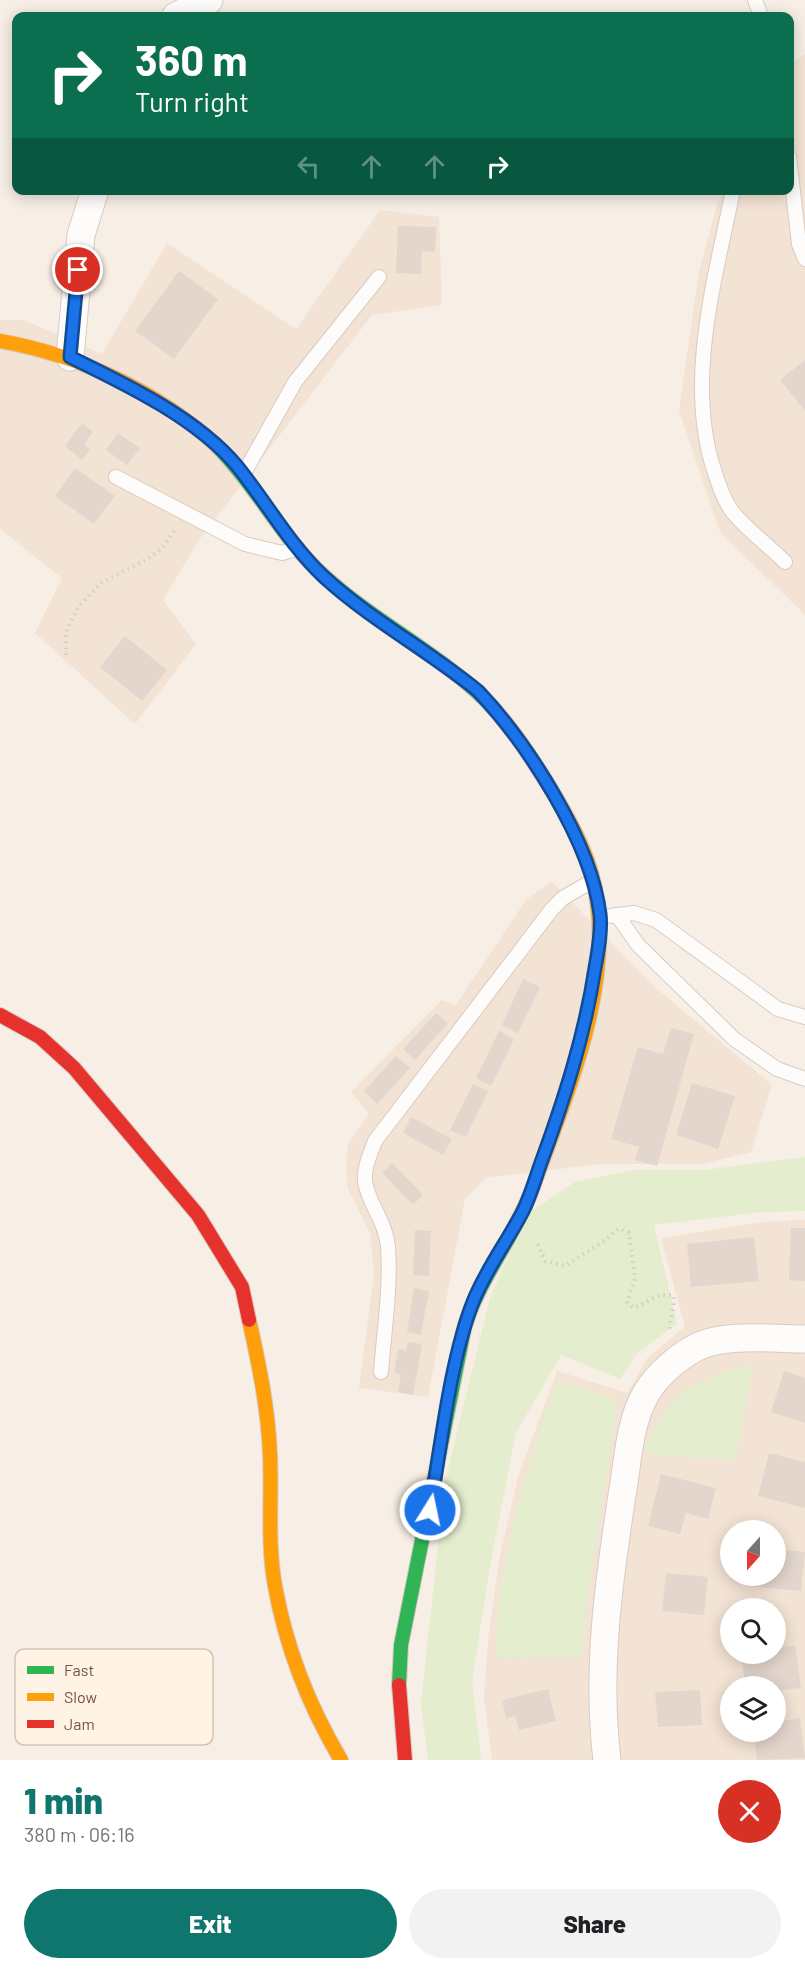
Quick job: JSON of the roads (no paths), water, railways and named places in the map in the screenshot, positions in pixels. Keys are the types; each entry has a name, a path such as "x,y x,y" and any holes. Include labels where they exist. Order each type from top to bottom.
{"street":[{"path":"184,12 209,0"},
{"path":"70,357 81,235 93,195"},
{"path":"0,341 34,345 70,357 171,412 212,442 243,475 296,549 326,579 452,670 498,712 531,760 580,842 594,880 601,917 598,949 585,1025 561,1110 524,1210 496,1252 473,1303 457,1361 399,1662 405,1760"},
{"path":"0,1015 40,1037 74,1068 198,1215 242,1287 263,1380 270,1454 271,1545 275,1586 288,1643 322,1728 341,1760"},
{"path":"607,1760 603,1670 607,1592 634,1423 646,1392 668,1366 699,1346 730,1339 805,1339"}],"lane":[{"path":"733,195 702,364 702,404 708,450 721,491 734,514 785,562"},
{"path":"793,195 799,244 805,260"},
{"path":"243,475 295,382 379,277"},
{"path":"116,477 245,544 282,553 296,549"},
{"path":"381,1372 389,1276 388,1245 383,1222 365,1185 366,1166 375,1141 552,909 563,898 594,880"},
{"path":"601,917 634,913 656,920 778,1010 805,1017"},
{"path":"617,915 638,945 734,1039 777,1069 805,1078"}]}
